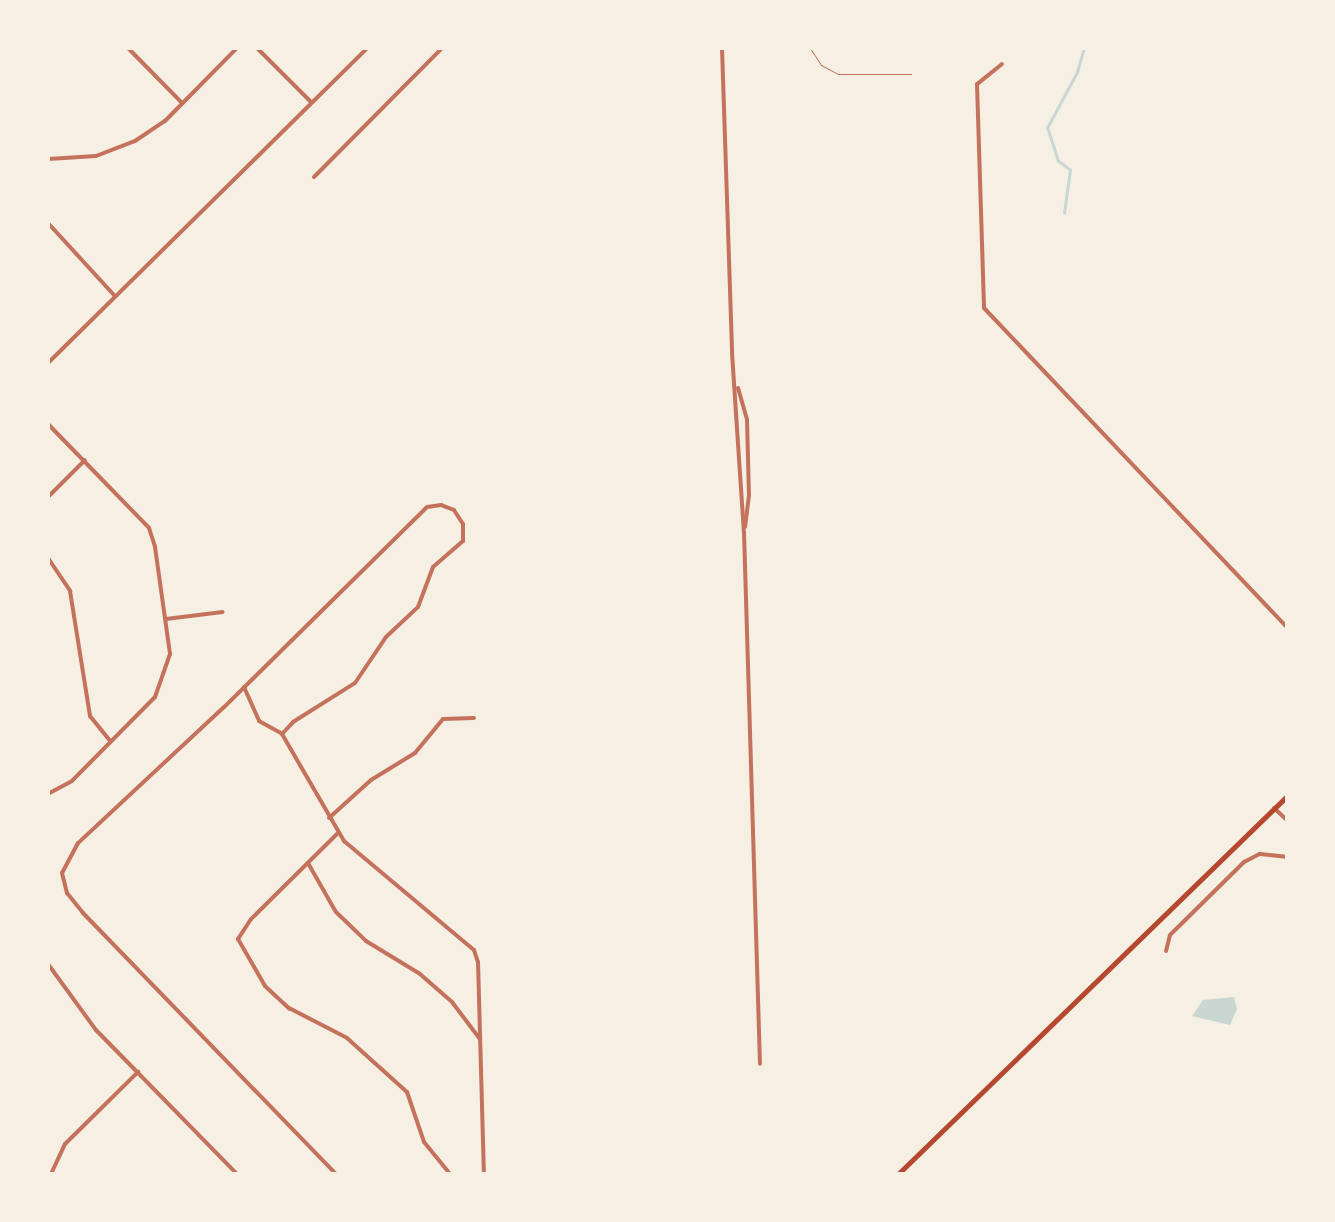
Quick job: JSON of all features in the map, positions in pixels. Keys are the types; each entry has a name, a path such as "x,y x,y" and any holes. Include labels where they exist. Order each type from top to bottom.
{"main road":[{"path":"898,1174 1288,796"}],"street":[{"path":"128,48 182,104"},
{"path":"48,158 82,158 120,148 154,130 237,48"},
{"path":"257,48 312,103"},
{"path":"48,362 368,48"},
{"path":"314,177 442,48"},
{"path":"722,48 744,532 760,1064"},
{"path":"1002,64 977,84 984,308 1288,628"},
{"path":"48,223 115,296"},
{"path":"736,385 748,420 750,495 744,532"},
{"path":"48,424 148,528 170,654 162,686 72,780 48,794"},
{"path":"48,497 84,460"},
{"path":"283,732 355,683 386,637 418,607 432,567 464,541 464,524 457,513 441,504 426,507 236,696 78,844 66,859 62,878 83,913 336,1174"},
{"path":"48,558 70,591 90,716 112,742"},
{"path":"166,618 223,612"},
{"path":"244,687 258,720 283,732 338,833 474,950 484,1174"},
{"path":"329,818 371,780 416,753 443,718 474,718"},
{"path":"1274,808 1288,821"},
{"path":"338,833 238,934 265,986 290,1008 347,1038 407,1092 424,1142 450,1174"},
{"path":"1166,952 1170,935 1244,862 1260,854 1288,857"},
{"path":"307,863 336,912 366,941 420,974 450,999 480,1038"},
{"path":"48,964 96,1030 236,1174"},
{"path":"51,1174 65,1144 138,1072"}],"lane":[{"path":"810,48 822,65 838,74 911,74"}],"shaded area":[{"path":"1234,997 1237,1009 1230,1025 1192,1016 1203,1000"}],"waterway":[{"path":"1064,213 1070,170 1058,161 1047,128 1077,72 1084,48"}]}
